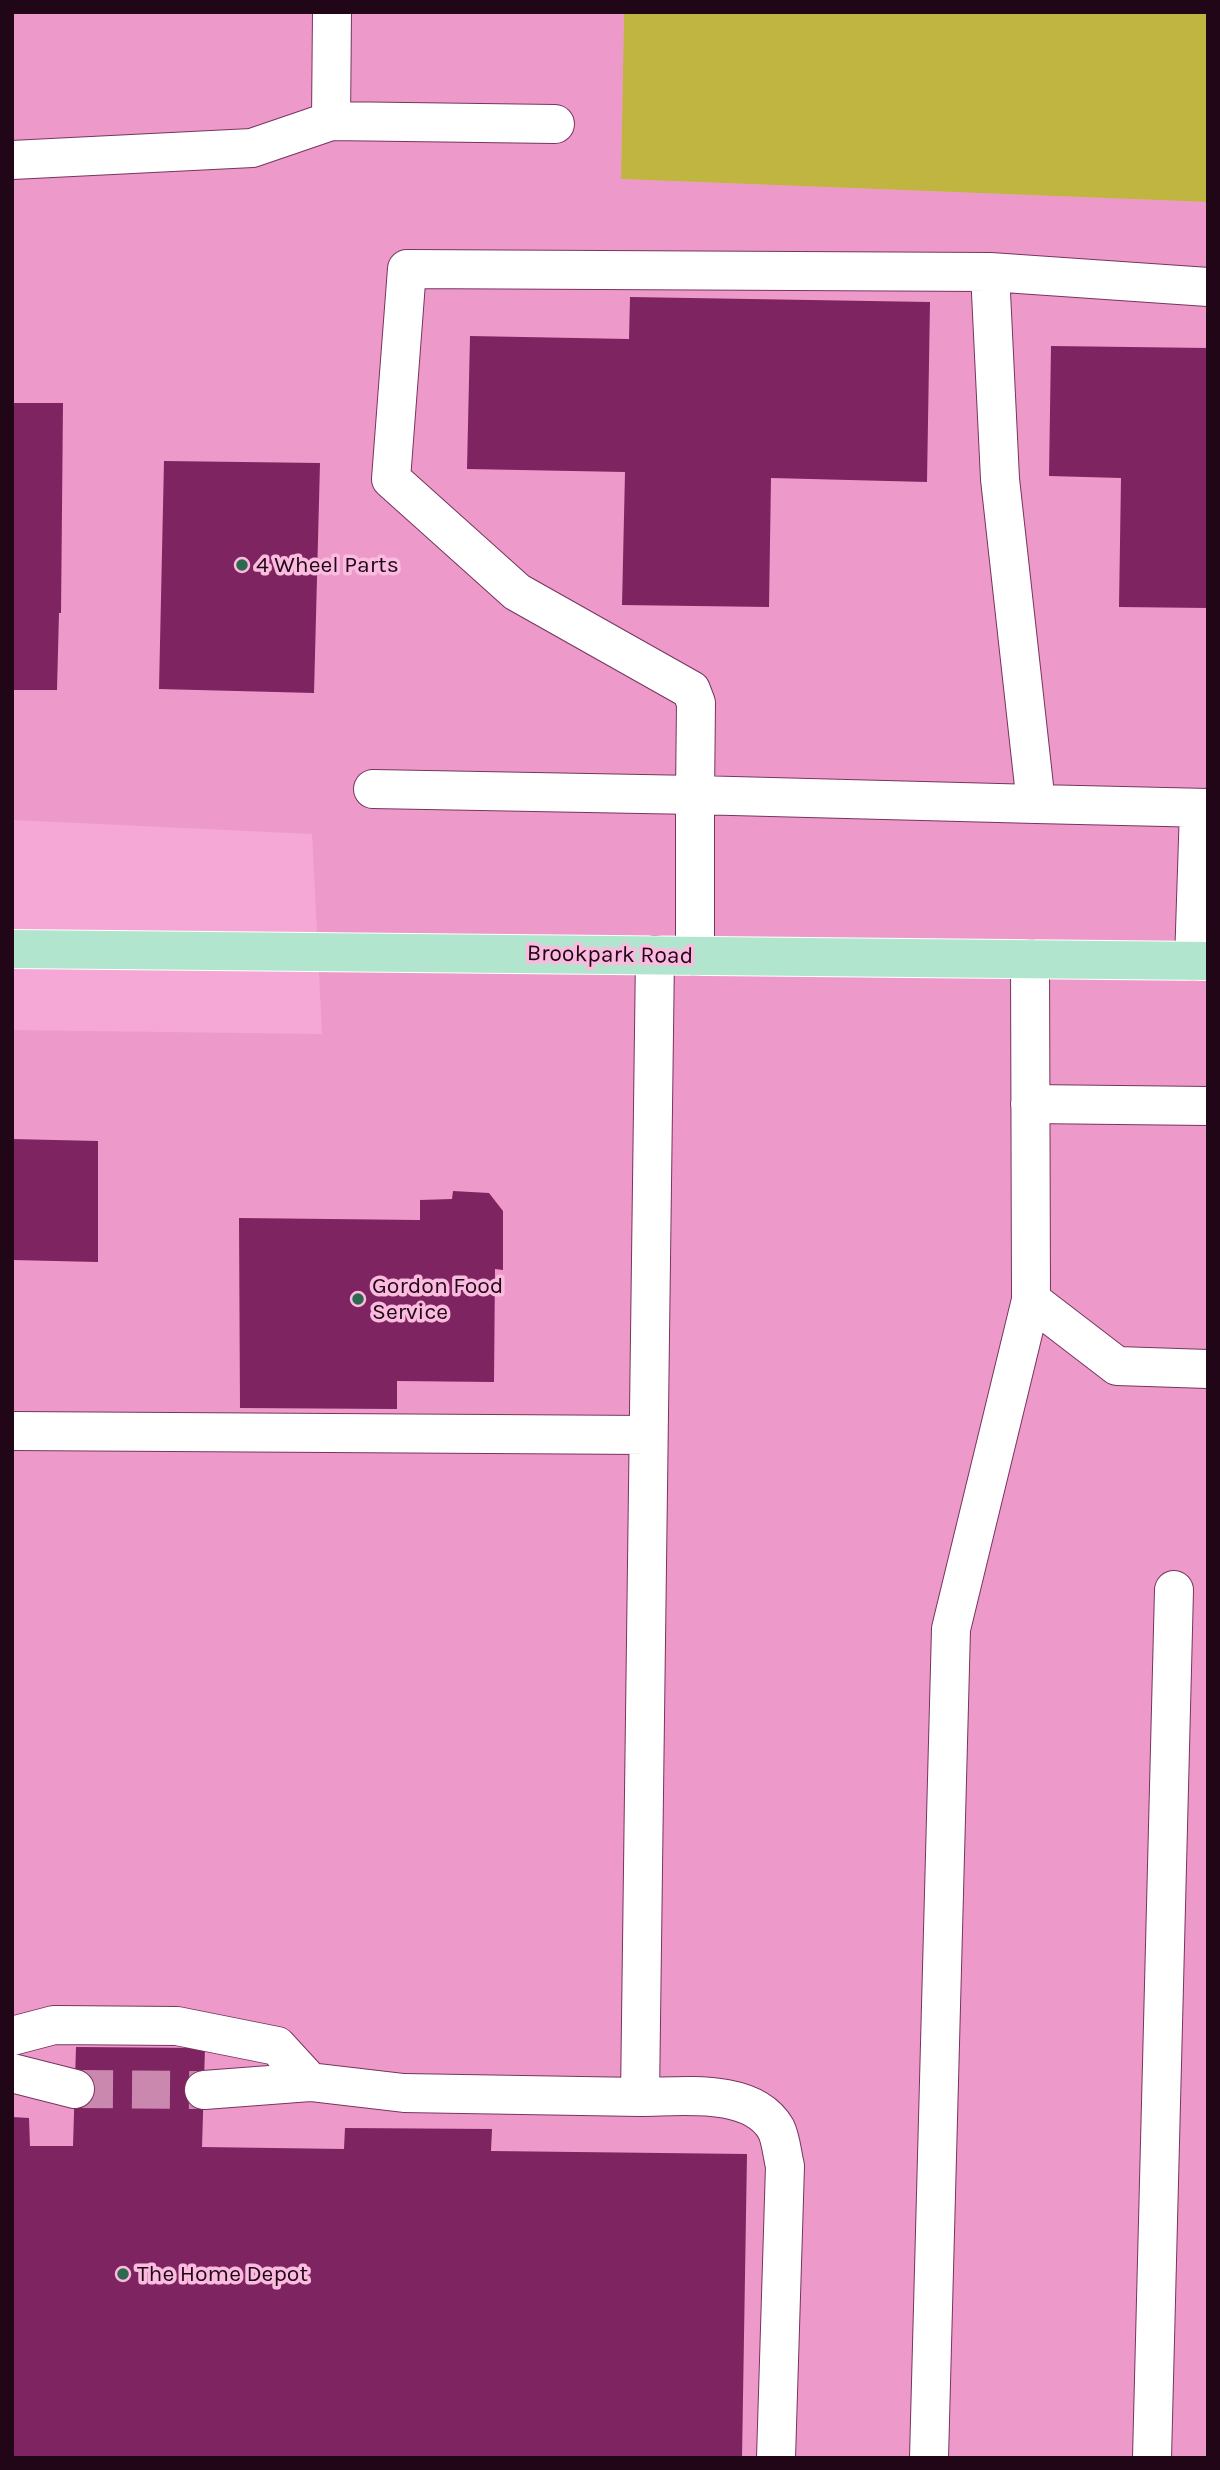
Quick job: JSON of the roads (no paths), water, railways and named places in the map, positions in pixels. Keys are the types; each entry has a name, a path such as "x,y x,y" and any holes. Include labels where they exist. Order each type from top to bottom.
{"main road":[{"name":"Brookpark Road","path":"12,949 1201,961"}],"lane":[{"path":"331,12 331,121"},
{"path":"12,160 252,148 331,121 555,124"},
{"path":"695,956 696,704 691,690 517,592 391,479 407,269 990,272 1208,287"},
{"path":"990,272 1000,479 1036,804"},
{"path":"373,789 1203,808 1201,961"},
{"path":"640,2097 654,955"},
{"path":"929,2458 951,1629 1031,1300 1030,959"},
{"path":"1030,1104 1208,1106"},
{"path":"1031,1300 1117,1366 1208,1369"},
{"path":"12,1431 648,1435"},
{"path":"1152,2458 1174,1590"},
{"path":"12,2036 54,2025 177,2026 277,2046 310,2082"},
{"path":"12,2073 75,2089"},
{"path":"204,2090 310,2082 404,2092 719,2098 744,2102 761,2112 776,2130 785,2166 776,2458"}],"tunnel":[{"path":"75,2089 204,2090"}],"place":[{"name":"4 Wheel Parts","path":"242,565"},
{"name":"Gordon Food Service","path":"358,1299"},
{"name":"The Home Depot","path":"123,2274"}]}
